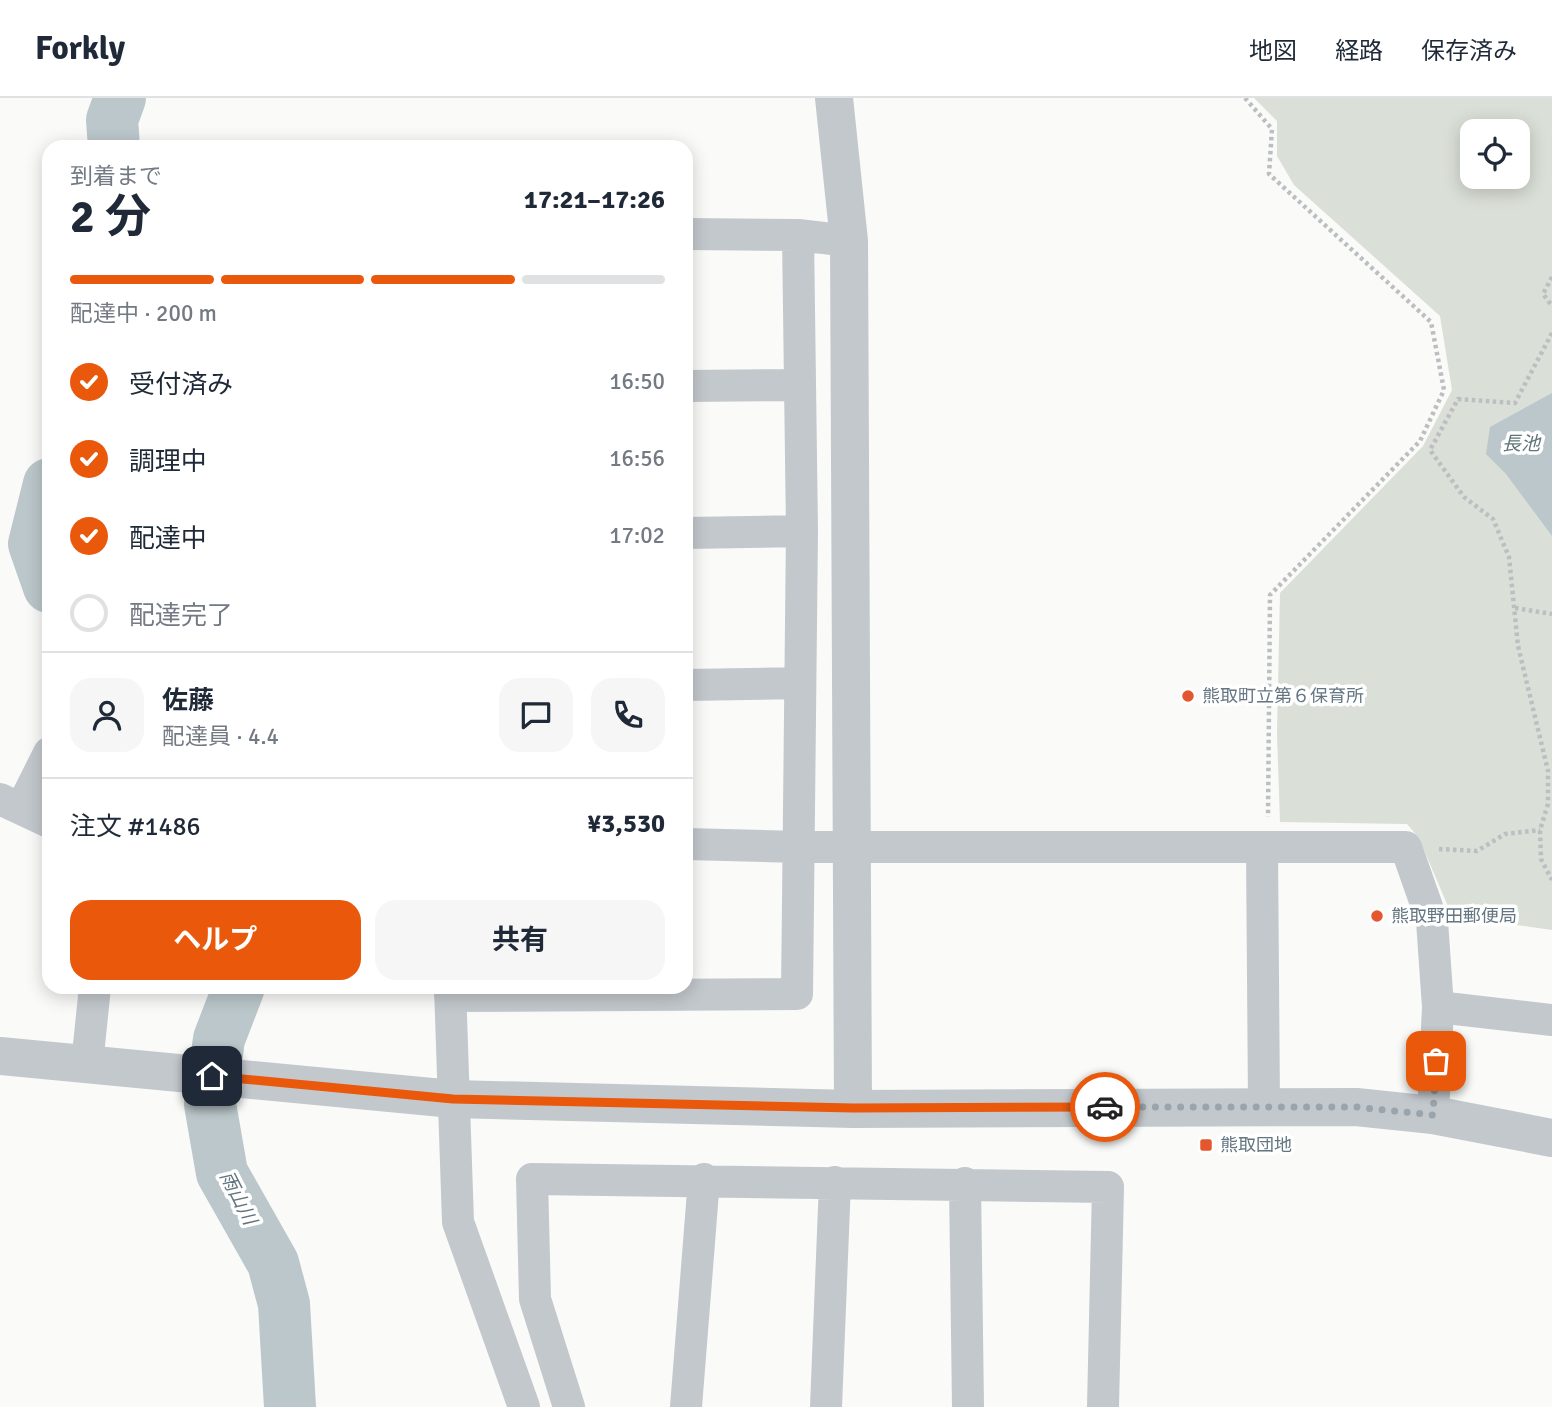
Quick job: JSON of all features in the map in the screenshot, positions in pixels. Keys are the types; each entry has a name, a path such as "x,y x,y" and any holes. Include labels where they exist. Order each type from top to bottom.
{"street":[{"path":"834,98 849,241 853,1108"},
{"path":"693,234 798,234 849,241"},
{"path":"693,993 797,994 802,531 798,234"},
{"path":"693,386 799,385"},
{"path":"693,533 802,531"},
{"path":"693,685 800,683"},
{"path":"23,810 42,768"},
{"path":"693,844 797,847 1406,847 1432,921 1438,1007 1433,1115"},
{"path":"1262,848 1264,1105"},
{"path":"87,1064 94,994"},
{"path":"450,994 458,1222 524,1407"},
{"path":"1438,1007 1552,1020"},
{"path":"0,1056 453,1099 853,1108 1264,1105 1356,1107 1433,1115 1552,1138"},
{"path":"569,1407 536,1299 532,1179 704,1179 1108,1187 1103,1407"},
{"path":"686,1407 704,1179"},
{"path":"826,1407 835,1182"},
{"path":"965,1183 968,1407"}],"path":[{"path":"1245,98 1272,129 1269,174 1431,322 1444,390 1420,441 1270,595 1268,823 1262,848"},
{"path":"1552,277 1543,294 1552,306"},
{"path":"1552,334 1515,403 1458,399 1430,450 1464,497 1493,519 1509,556 1518,646 1546,763 1548,804 1540,830 1541,859 1552,880"},
{"path":"1516,608 1552,614"},
{"path":"1546,763 1552,766"},
{"path":"1406,847 1477,851 1505,834 1540,830"}],"shaded area":[{"path":"1254,98 1552,98 1552,930 1452,916 1419,838 1407,824 1280,822 1277,733 1280,593 1423,446 1452,390 1440,316 1294,185 1277,156 1277,121"}],"water":[{"name":"長池","path":"1552,393 1552,536 1506,474 1486,454 1490,427"}],"waterway":[{"name":"雨山川","path":"113,140 112,120 120,98"},
{"name":"雨山川","path":"42,512 34,544 42,567"},
{"name":"雨山川","path":"236,994 219,1039 210,1104 222,1173 273,1263 284,1304 290,1407"}],"way so far":[{"path":"1105,1107 1356,1107 1433,1115 1436,1061"}],"place":[{"name":"熊取町立第６保育所","path":"1188,696"},
{"name":"熊取野田郵便局","path":"1377,916"},
{"name":"熊取団地","path":"1206,1145"}],"route":[{"path":"212,1076 453,1099 853,1108 1105,1107"}]}
